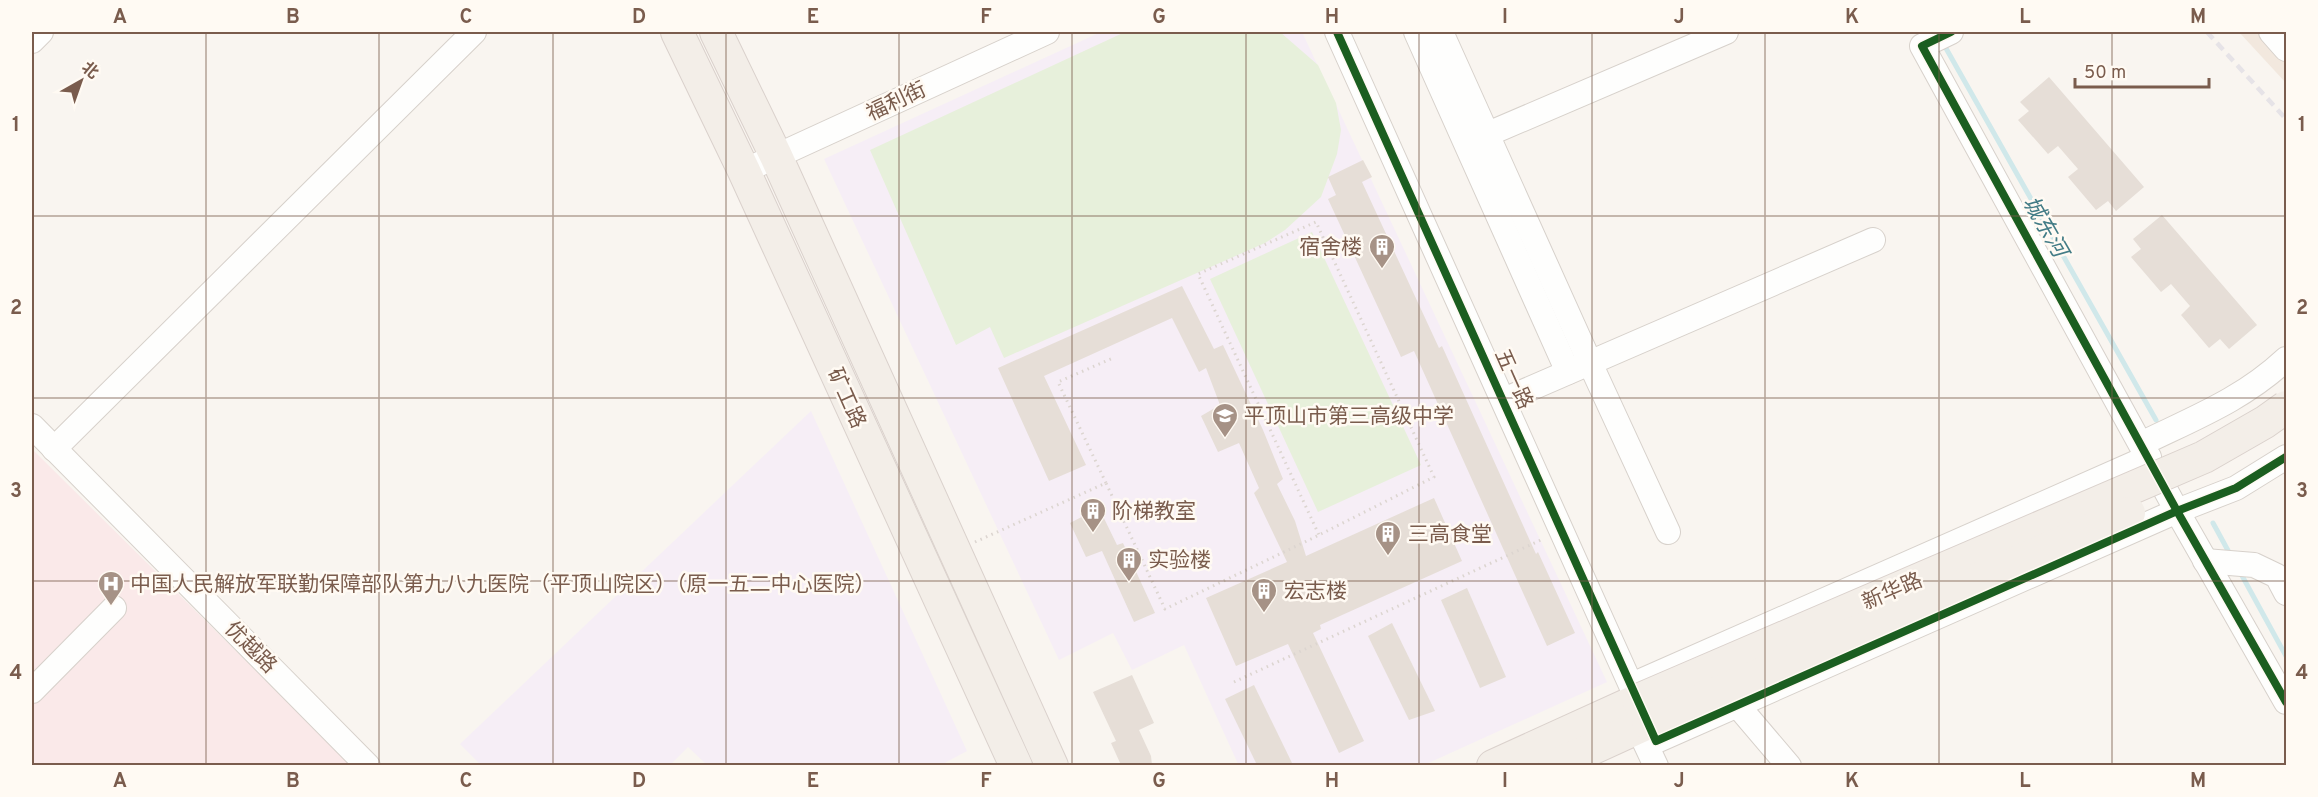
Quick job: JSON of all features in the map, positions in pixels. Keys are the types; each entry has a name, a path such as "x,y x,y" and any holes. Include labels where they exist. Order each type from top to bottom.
{"main road":[{"name":"矿工路","path":"677,32 744,171 1016,765"},
{"name":"矿工路","path":"716,32 776,156 1052,765"},
{"path":"2204,457 2253,425 2286,398"},
{"name":"新华路","path":"1554,765 1642,715 2204,457 2265,422 2286,407"},
{"name":"新华路","path":"1493,765 1642,715 2210,478 2286,430"}],"street":[{"path":"32,41 41,32"},
{"path":"54,449 474,32"},
{"name":"福利街","path":"744,171 1047,32"},
{"name":"五一路","path":"1337,32 1504,400 1642,715 1656,765"},
{"path":"1416,32 1579,368 1668,532"},
{"path":"1441,32 1488,134 1579,368"},
{"path":"1488,134 1726,32"},
{"path":"2271,32 2286,49"},
{"path":"1943,35 1922,46 2177,511 2211,561 2286,702"},
{"path":"1504,400 1873,240"},
{"path":"1642,715 2145,451 2238,397 2286,359"},
{"name":"优越路","path":"32,426 368,765"},
{"path":"1642,715 1738,706 2177,511 2236,488 2286,457"},
{"path":"2211,561 2249,564 2277,576 2286,593"},
{"path":"32,691 114,608"},
{"path":"1738,706 1789,765"}],"path":[{"path":"1113,358 1058,382 1165,609 1319,535 1434,477 1316,222 1198,274 1319,535"},
{"path":"954,551 1106,483"},
{"path":"1234,682 1541,540"}],"shaded area":[{"name":"平顶山市第三高级中学","path":"1101,32 1302,32 1607,682 1424,765 1239,766 1184,645 1132,670 1113,633 1059,660 824,159"},
{"path":"2239,32 2286,32 2286,83"},
{"path":"811,411 967,751 939,766 707,765 688,747 670,765 481,765 460,744"},
{"name":"中国人民解放军联勤保障部队第九八九医院（平顶山院区）（原一五二中心医院）","path":"32,449 351,765 32,765"}],"green space":[{"path":"1125,32 1280,32 1318,65 1336,103 1341,130 1337,154 1321,197 1285,230 1265,243 1004,358 990,327 956,345 870,150"},
{"path":"1312,232 1421,465 1318,512 1210,279"}],"building":[{"path":"2049,77 2144,187 2116,211 2108,201 2096,210 2068,177 2078,169 2058,146 2048,154 2018,120 2029,111 2020,102"},
{"path":"1363,160 1372,177 1362,182 1439,348 1442,346 1536,554 1538,552 1575,633 1547,646 1414,351 1401,357 1328,199 1336,195 1328,177"},
{"path":"2162,215 2257,325 2229,349 2220,339 2209,348 2181,315 2190,306 2171,284 2161,292 2131,257 2141,249 2133,239"},
{"path":"1182,286 1214,349 1223,345 1263,430 1283,479 1277,484 1295,521 1306,556 1434,498 1462,561 1320,625 1321,629 1313,633 1364,741 1339,753 1288,644 1236,666 1206,598 1287,562 1254,493 1259,488 1239,443 1218,452 1201,416 1220,405 1206,368 1199,372 1172,318 1044,376 1086,465 1049,481 998,368"},
{"path":"1099,508 1117,545 1123,543 1155,613 1134,622 1102,551 1086,557 1070,523"},
{"path":"1467,588 1506,677 1480,688 1441,600"},
{"path":"1392,623 1435,711 1409,720 1368,636"},
{"path":"1132,675 1154,723 1139,730 1151,756 1152,765 1121,765 1111,743 1116,741 1093,692"},
{"path":"1254,685 1293,765 1257,765 1225,699"}],"waterway":[{"name":"城东河","path":"1943,43 2156,420"},
{"name":"城东河","path":"2213,523 2231,556"},
{"name":"城东河","path":"2240,572 2286,656"}],"railway":[{"path":"2207,32 2286,119"}],"cycle path":[{"path":"1337,32 1656,741 2177,511 2236,488 2286,457"},
{"path":"1951,32 1922,46 2177,511 2286,702"}],"place":[{"name":"宿舍楼","path":"1382,270"},
{"name":"平顶山市第三高级中学","path":"1225,439"},
{"name":"阶梯教室","path":"1093,534"},
{"name":"三高食堂","path":"1388,557"},
{"name":"实验楼","path":"1129,583"},
{"name":"中国人民解放军联勤保障部队第九八九医院（平顶山院区）（原一五二中心医院）","path":"111,607"},
{"name":"宏志楼","path":"1264,614"}]}
